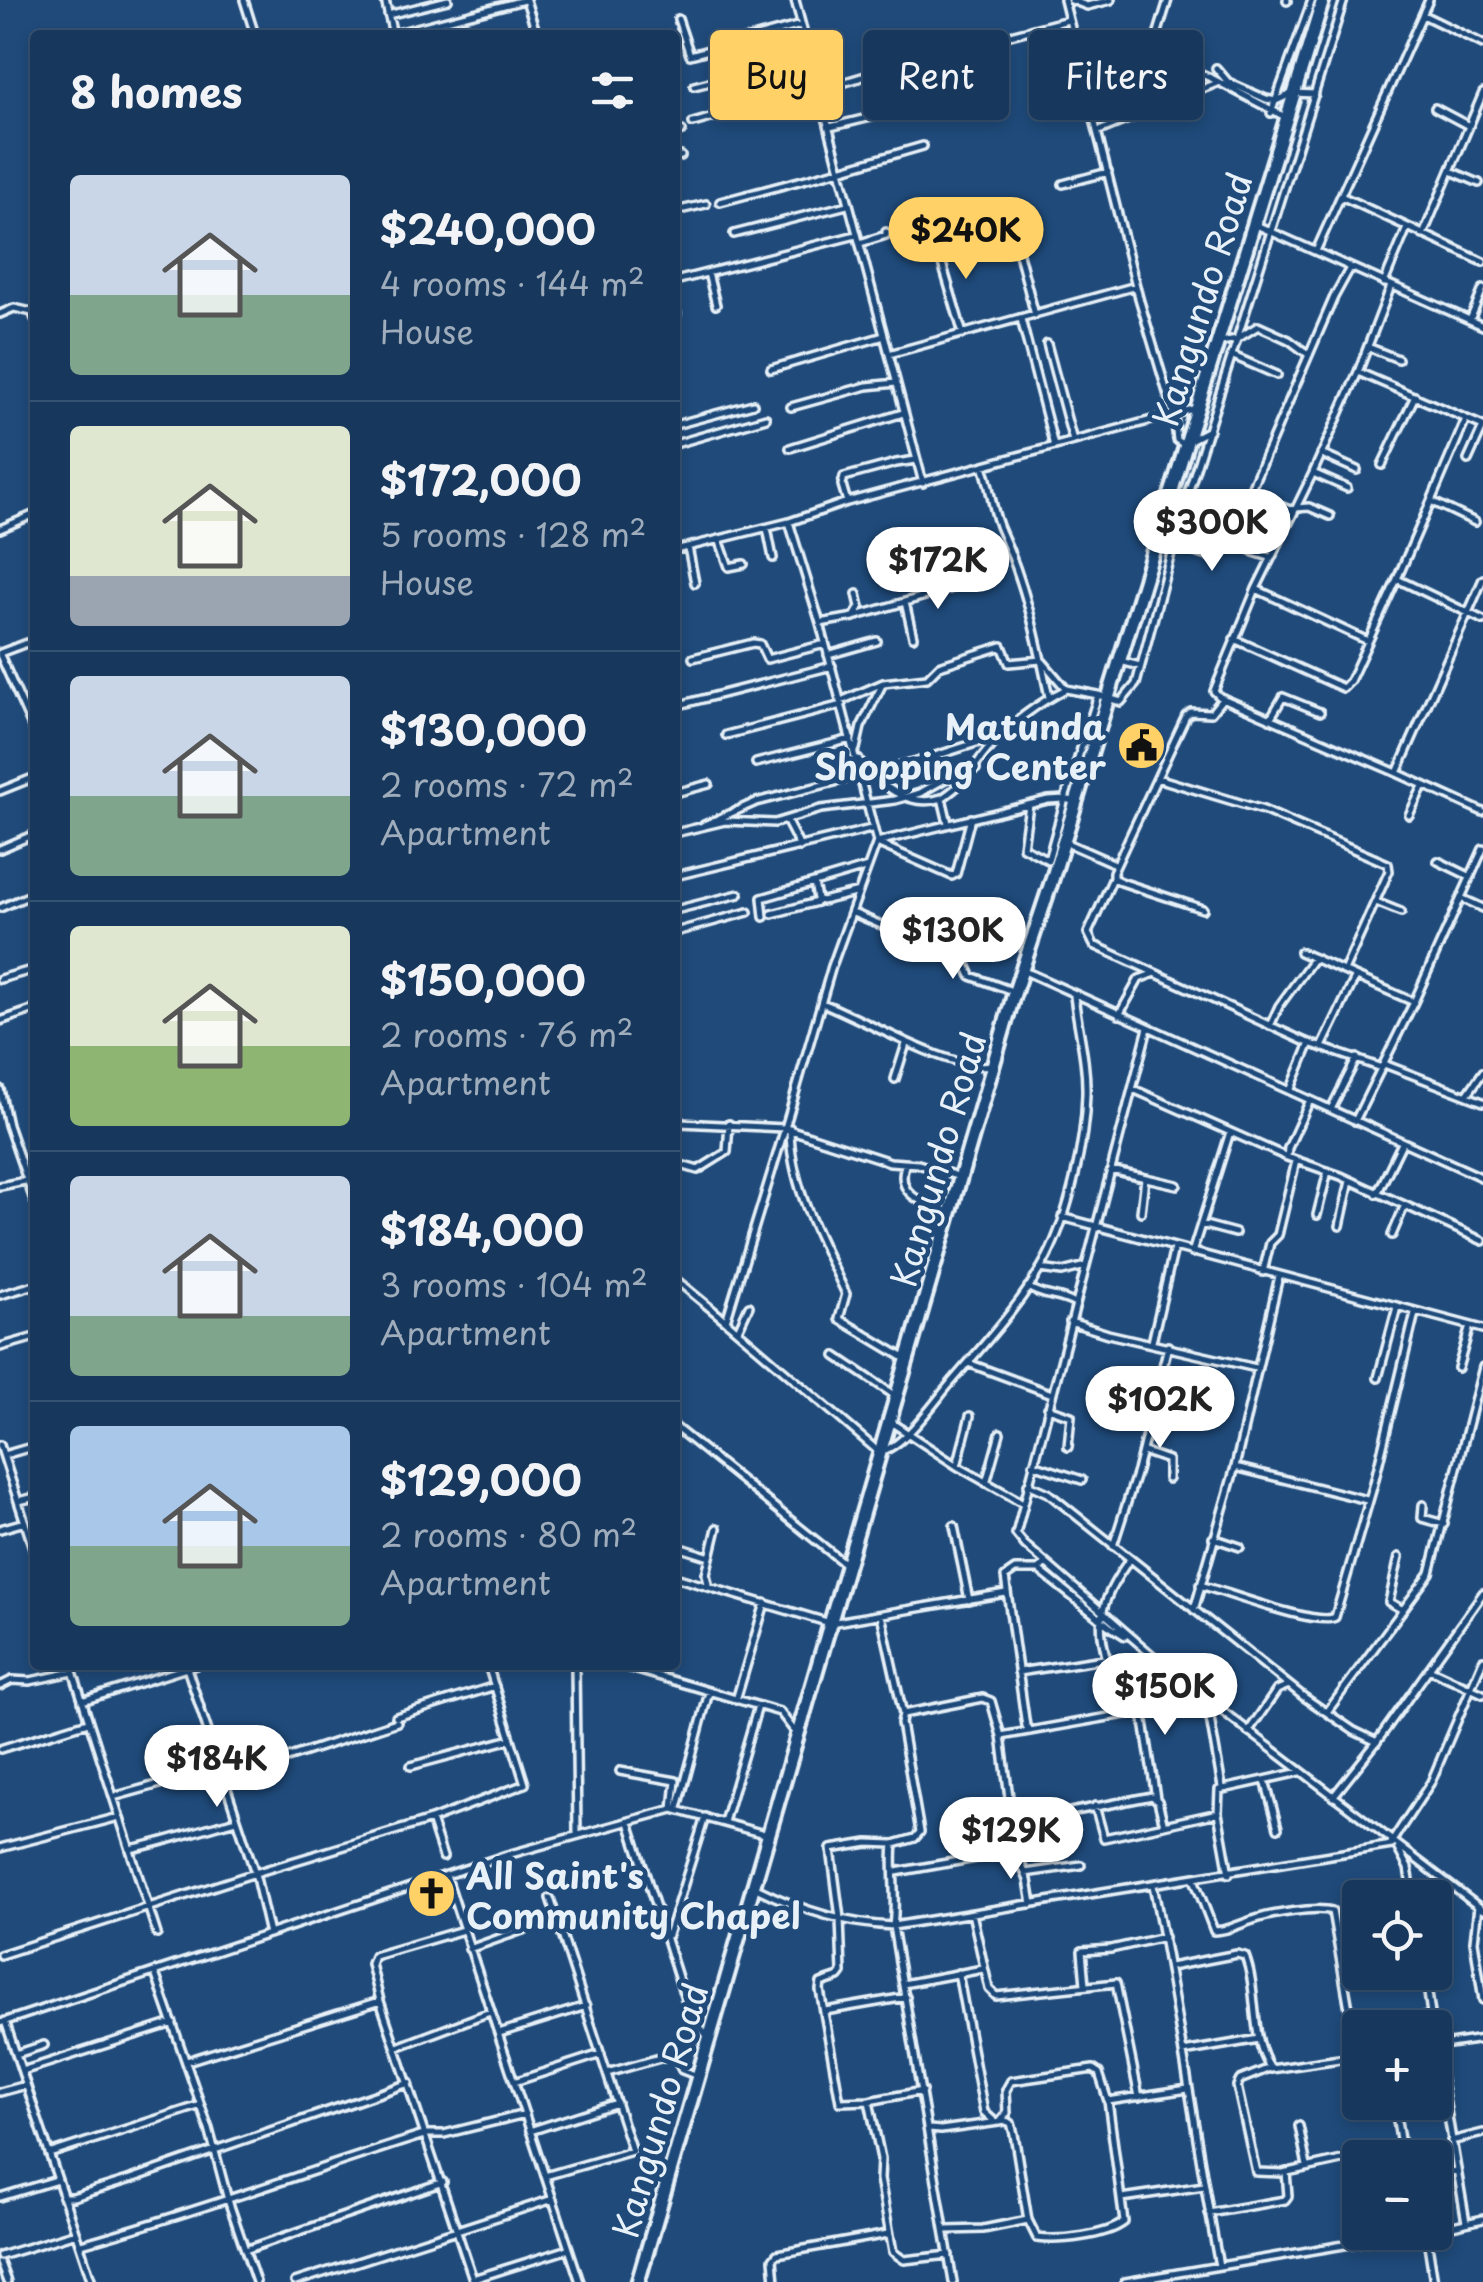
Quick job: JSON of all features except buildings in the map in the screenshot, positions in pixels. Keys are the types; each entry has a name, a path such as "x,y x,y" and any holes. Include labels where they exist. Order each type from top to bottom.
{"highway":[{"name":"Kangundo Road","path":"638,2282 1053,862 1064,841 1071,800 1103,697 1120,661 1323,0"}],"street":[{"path":"244,0 254,30"},
{"path":"385,0 392,30"},
{"path":"388,15 448,0"},
{"path":"412,30 525,0 535,30"},
{"path":"802,30 795,2 804,0"},
{"path":"1071,30 1067,0 1087,6 1110,0"},
{"path":"1159,30 1168,0"},
{"path":"1271,112 1312,0"},
{"path":"883,683 861,728 856,756 869,772 904,797 930,802 942,798 976,769 991,745 1050,697 1066,690 1121,702 1136,684 1182,512 1344,0"},
{"path":"1316,252 1429,0"},
{"path":"1422,15 1483,44"},
{"path":"678,19 690,55 801,25"},
{"path":"1009,35 1068,20"},
{"path":"1216,68 1228,82 1276,101 1292,93 1316,94"},
{"path":"1203,76 1285,118"},
{"path":"694,86 710,82"},
{"path":"1203,90 1218,83"},
{"path":"1424,235 1483,94"},
{"path":"1436,108 1469,126"},
{"path":"693,123 710,118"},
{"path":"827,120 923,483"},
{"path":"830,128 863,120"},
{"path":"1096,120 1177,440 1186,444 1209,430"},
{"path":"1099,131 1129,120"},
{"path":"720,202 923,146"},
{"path":"1451,170 1478,183"},
{"path":"1063,184 1108,172"},
{"path":"1342,196 1483,262"},
{"path":"680,210 706,204"},
{"path":"734,234 848,205"},
{"path":"1008,212 1035,316"},
{"path":"1254,224 1483,326"},
{"path":"1384,283 1407,228"},
{"path":"860,243 886,232"},
{"path":"680,280 857,235"},
{"path":"935,240 964,334"},
{"path":"1174,546 1212,557 1229,535 1350,268"},
{"path":"708,273 716,305"},
{"path":"889,354 1136,286"},
{"path":"1392,286 1358,372 1270,557 1214,691 1483,812"},
{"path":"1470,320 1483,289"},
{"path":"0,314 14,308 30,312"},
{"path":"1021,319 1054,446"},
{"path":"1216,342 1237,340 1258,326 1289,340 1308,355"},
{"path":"770,368 884,336"},
{"path":"1047,344 1073,441"},
{"path":"1368,347 1398,360"},
{"path":"1231,355 1277,375"},
{"path":"1358,372 1483,426 1468,460"},
{"path":"791,407 867,386 896,383"},
{"path":"1382,465 1416,396"},
{"path":"680,423 753,404"},
{"path":"680,548 767,528 847,502 1196,408"},
{"path":"790,448 903,413"},
{"path":"680,443 766,418"},
{"path":"1234,638 1343,688 1350,681 1397,579 1466,419"},
{"path":"1321,454 1357,470"},
{"path":"847,502 844,477 916,460"},
{"path":"983,466 1001,532 1010,544 1028,596 1050,697"},
{"path":"1312,473 1346,488"},
{"path":"1249,493 1285,509 1309,507 1330,516"},
{"path":"1169,497 1187,498"},
{"path":"1169,497 1182,512 1270,557"},
{"path":"1430,501 1475,522"},
{"path":"0,529 30,516"},
{"path":"726,1320 822,1003 876,842 832,666 789,522"},
{"path":"1160,525 1178,531"},
{"path":"767,528 773,558"},
{"path":"720,539 730,567 744,564"},
{"path":"688,546 695,583"},
{"path":"820,624 942,593 959,584 958,559"},
{"path":"1147,569 1165,574"},
{"path":"1397,579 1483,620"},
{"path":"1397,773 1483,579"},
{"path":"1256,589 1368,642"},
{"path":"854,617 860,607 857,594"},
{"path":"905,602 913,636"},
{"path":"828,655 877,641"},
{"path":"30,642 0,654 30,722"},
{"path":"692,658 754,642 760,644 767,659 824,644"},
{"path":"726,735 842,703 883,683 926,678 938,666 1002,646 1008,662 1041,660"},
{"path":"1041,660 1066,690"},
{"path":"1120,661 1140,666"},
{"path":"680,705 832,666"},
{"path":"0,679 9,674"},
{"path":"1270,719 1283,697 1320,712"},
{"path":"1223,698 1211,713 1186,716 1115,864 1113,878 1088,933 1089,940 1310,1043 1483,1102"},
{"path":"704,825 756,802 929,758 1004,734"},
{"path":"756,764 852,740"},
{"path":"680,832 725,820 786,820 821,808 904,797 976,769"},
{"path":"1158,778 1263,810 1388,864 1390,870 1344,971"},
{"path":"0,790 30,779"},
{"path":"680,791 709,784"},
{"path":"1408,816 1424,786"},
{"path":"942,798 948,823"},
{"path":"876,842 1029,805 1071,800 1053,862 1023,848 1029,805"},
{"path":"876,842 952,876 956,874 971,818"},
{"path":"786,820 800,847"},
{"path":"680,875 873,829"},
{"path":"0,849 30,836"},
{"path":"1064,841 1115,864"},
{"path":"1356,1120 1482,854"},
{"path":"1438,861 1471,876"},
{"path":"764,917 762,898 767,894 868,867"},
{"path":"1113,878 1203,908"},
{"path":"814,883 820,901"},
{"path":"772,914 860,892"},
{"path":"680,909 738,894"},
{"path":"0,908 30,895"},
{"path":"1461,898 1483,908"},
{"path":"1376,902 1402,912"},
{"path":"680,931 748,912"},
{"path":"853,913 956,956 964,960 971,976 1015,992"},
{"path":"1300,952 1414,1002"},
{"path":"1270,1026 1279,1006 1315,958"},
{"path":"1120,1015 1139,979 1136,964"},
{"path":"0,979 30,970"},
{"path":"1022,970 1483,1178"},
{"path":"1139,979 1155,973"},
{"path":"1322,1047 1356,976"},
{"path":"680,1283 879,1452 893,1448 968,1363 1028,1286 1040,1269 1062,1217 1086,1110 1085,1071 1074,996"},
{"path":"822,1003 906,1043 977,1067 994,1064"},
{"path":"0,1022 30,1011"},
{"path":"1100,1615 1016,1534 1148,1028"},
{"path":"896,1079 906,1043"},
{"path":"1290,1091 1310,1043"},
{"path":"1331,1109 1357,1058"},
{"path":"1467,1094 1483,1072"},
{"path":"1132,1088 1483,1241"},
{"path":"0,1089 8,1125 30,1177"},
{"path":"1287,1157 1310,1100"},
{"path":"680,1123 787,1128 872,1156 960,1177"},
{"path":"681,1165 698,1170 727,1152 730,1124"},
{"path":"0,1128 8,1125"},
{"path":"787,1128 804,1199 824,1254 846,1294 838,1320 907,1360"},
{"path":"1192,1253 1230,1132"},
{"path":"1377,1194 1403,1142"},
{"path":"1263,1272 1270,1243 1278,1235 1296,1160"},
{"path":"906,1164 902,1175 909,1195 949,1214"},
{"path":"1111,1170 1177,1185"},
{"path":"1317,1216 1328,1171"},
{"path":"1141,1212 1145,1178"},
{"path":"0,1186 30,1179"},
{"path":"1340,1226 1350,1180"},
{"path":"1392,1235 1404,1207"},
{"path":"1062,1217 1483,1329"},
{"path":"1201,1224 1235,1233"},
{"path":"1152,1342 1174,1248"},
{"path":"1040,1269 1062,1272 1086,1266"},
{"path":"1194,1610 1234,1467 1280,1276"},
{"path":"1028,1286 1040,1296 1062,1297 1075,1304"},
{"path":"0,1296 30,1287"},
{"path":"738,1330 749,1306"},
{"path":"1378,1378 1397,1306"},
{"path":"1200,1586 1300,1616 1333,1620 1338,1614 1415,1313"},
{"path":"1070,1322 1257,1368"},
{"path":"1458,1368 1470,1326"},
{"path":"0,1346 30,1338"},
{"path":"1113,1546 1168,1346"},
{"path":"836,1356 896,1396"},
{"path":"968,1363 1052,1394"},
{"path":"1327,1712 1430,1573 1483,1367"},
{"path":"1048,1408 1070,1414 1068,1447"},
{"path":"1474,1408 1483,1410"},
{"path":"957,1466 970,1416"},
{"path":"889,1420 957,1466 1023,1503"},
{"path":"680,1432 848,1566"},
{"path":"986,1483 1000,1434"},
{"path":"0,1445 30,1538"},
{"path":"4,1455 30,1447"},
{"path":"1142,1451 1168,1460 1168,1480"},
{"path":"1033,1464 1082,1480"},
{"path":"1234,1467 1367,1500"},
{"path":"1028,1484 1048,1494 1289,1685 1377,1742"},
{"path":"18,1502 30,1498"},
{"path":"1423,1505 1422,1518 1444,1524"},
{"path":"0,1529 25,1522"},
{"path":"954,1526 968,1600"},
{"path":"709,1587 706,1579 718,1528"},
{"path":"1212,1538 1240,1546"},
{"path":"680,1548 710,1557"},
{"path":"1399,1557 1389,1602 1403,1610"},
{"path":"1114,1716 1100,1615 1108,1591 1130,1559"},
{"path":"1039,1570 1045,1563"},
{"path":"1026,1730 1006,1593 1007,1573 1032,1568 1133,1639 1394,1845 1481,1908 1474,1940 1483,2000"},
{"path":"680,1578 830,1622 1006,1593"},
{"path":"1333,1797 1483,1593"},
{"path":"736,1700 764,1603"},
{"path":"881,1615 903,1714 901,1723 920,1832 915,1838 894,1844 868,1843 831,1849 842,1975 821,1982 840,2102 869,2101 922,2090"},
{"path":"1018,1672 1105,1658"},
{"path":"753,1886 840,1918 893,1926 1394,1845 1431,1782 1483,1660"},
{"path":"1429,1669 1483,1694"},
{"path":"0,1686 66,1670"},
{"path":"73,1670 158,1934"},
{"path":"82,1701 177,1670"},
{"path":"187,1670 226,1778 269,1934"},
{"path":"0,1955 431,1820 525,1784 490,1670"},
{"path":"574,1670 578,1834"},
{"path":"636,1670 784,1715 797,1736"},
{"path":"1138,1683 1156,1798 1164,1825"},
{"path":"1248,1732 1278,1690 1289,1685"},
{"path":"226,1778 495,1686"},
{"path":"676,1809 709,1692"},
{"path":"903,1714 988,1699 996,1708 1016,1851 1026,1873 1032,1904"},
{"path":"1207,1700 1222,1787 1218,1813 1229,1874"},
{"path":"724,1822 758,1706"},
{"path":"1001,1736 1143,1711"},
{"path":"0,1749 89,1722"},
{"path":"411,1766 511,1739"},
{"path":"113,1798 222,1767"},
{"path":"620,1771 676,1782 676,1809"},
{"path":"1222,1787 1300,1772"},
{"path":"1266,1780 1278,1828"},
{"path":"1014,1823 1136,1797 1156,1798"},
{"path":"1095,1806 1104,1838 1218,1813"},
{"path":"92,2282 2,2022 446,1875 578,1834 676,1809 768,1835"},
{"path":"667,1938 705,1816"},
{"path":"0,1848 119,1817"},
{"path":"130,1849 172,1842 192,1831 238,1819"},
{"path":"431,1820 443,1857"},
{"path":"629,1821 689,2012 709,2038"},
{"path":"894,1844 893,1926 953,2282"},
{"path":"1394,1845 1408,1868 1410,1880"},
{"path":"896,1872 1016,1851"},
{"path":"1026,1873 1081,1865"},
{"path":"446,1875 580,2282"},
{"path":"1194,1879 1214,1931 1234,1928 1253,1919 1328,1909 1336,1918 1350,2010"},
{"path":"1153,1885 1219,2266"},
{"path":"545,2176 632,2151 550,1898"},
{"path":"972,1914 989,1989 996,1996 1085,1984 1112,1982 1119,1986 1139,2096"},
{"path":"469,1948 556,1918"},
{"path":"463,1930 374,1956 372,1964 380,2001 474,2280"},
{"path":"1338,1932 1342,1931"},
{"path":"1085,1984 1082,1951 1164,1938"},
{"path":"1170,1966 1237,1954 1246,1956 1259,2039 1270,2068"},
{"path":"903,1984 985,1969"},
{"path":"155,1973 256,2282"},
{"path":"958,1973 984,2112 997,2122"},
{"path":"825,2011 906,1997"},
{"path":"187,2062 380,2001"},
{"path":"498,2034 586,2006"},
{"path":"398,2047 490,2012"},
{"path":"22,2072 173,2023"},
{"path":"1183,2052 1259,2039"},
{"path":"1452,2042 1483,2039"},
{"path":"16,2054 44,2045"},
{"path":"514,2082 601,2054"},
{"path":"607,2073 674,2054 682,2070 698,2076"},
{"path":"1342,2056 1270,2068 1240,2080 1237,2086 1254,2170 1260,2174 1286,2172 1342,2159"},
{"path":"929,2129 1011,2123 1028,2220 1037,2238 1104,2233 1124,2222 1108,2101 1097,2070 1008,2083 1007,2113 997,2122"},
{"path":"62,2197 91,2191 409,2083"},
{"path":"0,2092 26,2084"},
{"path":"1108,2101 1188,2089"},
{"path":"869,2101 893,2252 904,2260 949,2255"},
{"path":"530,2131 617,2103"},
{"path":"50,2154 201,2105"},
{"path":"81,2244 427,2134 444,2134 525,2114"},
{"path":"1448,2120 1451,2140 1483,2133"},
{"path":"1299,2126 1307,2166"},
{"path":"1452,2146 1466,2222"},
{"path":"1452,2172 1456,2171"},
{"path":"1209,2213 1286,2200 1286,2172"},
{"path":"0,2198 58,2180"},
{"path":"245,2250 444,2182"},
{"path":"1122,2198 1204,2186"},
{"path":"295,2282 552,2199"},
{"path":"946,2230 1028,2220"},
{"path":"1452,2226 1483,2220"},
{"path":"8,2282 0,2259 76,2233"},
{"path":"775,2282 773,2259 777,2254 888,2234"},
{"path":"1126,2282 1342,2246"},
{"path":"464,2282 569,2249"},
{"path":"1428,2250 1434,2282"}],"place":[{"name":"Matunda Shopping Center","path":"1141,745"},
{"name":"All Saint's Community Chapel","path":"431,1894"}]}
